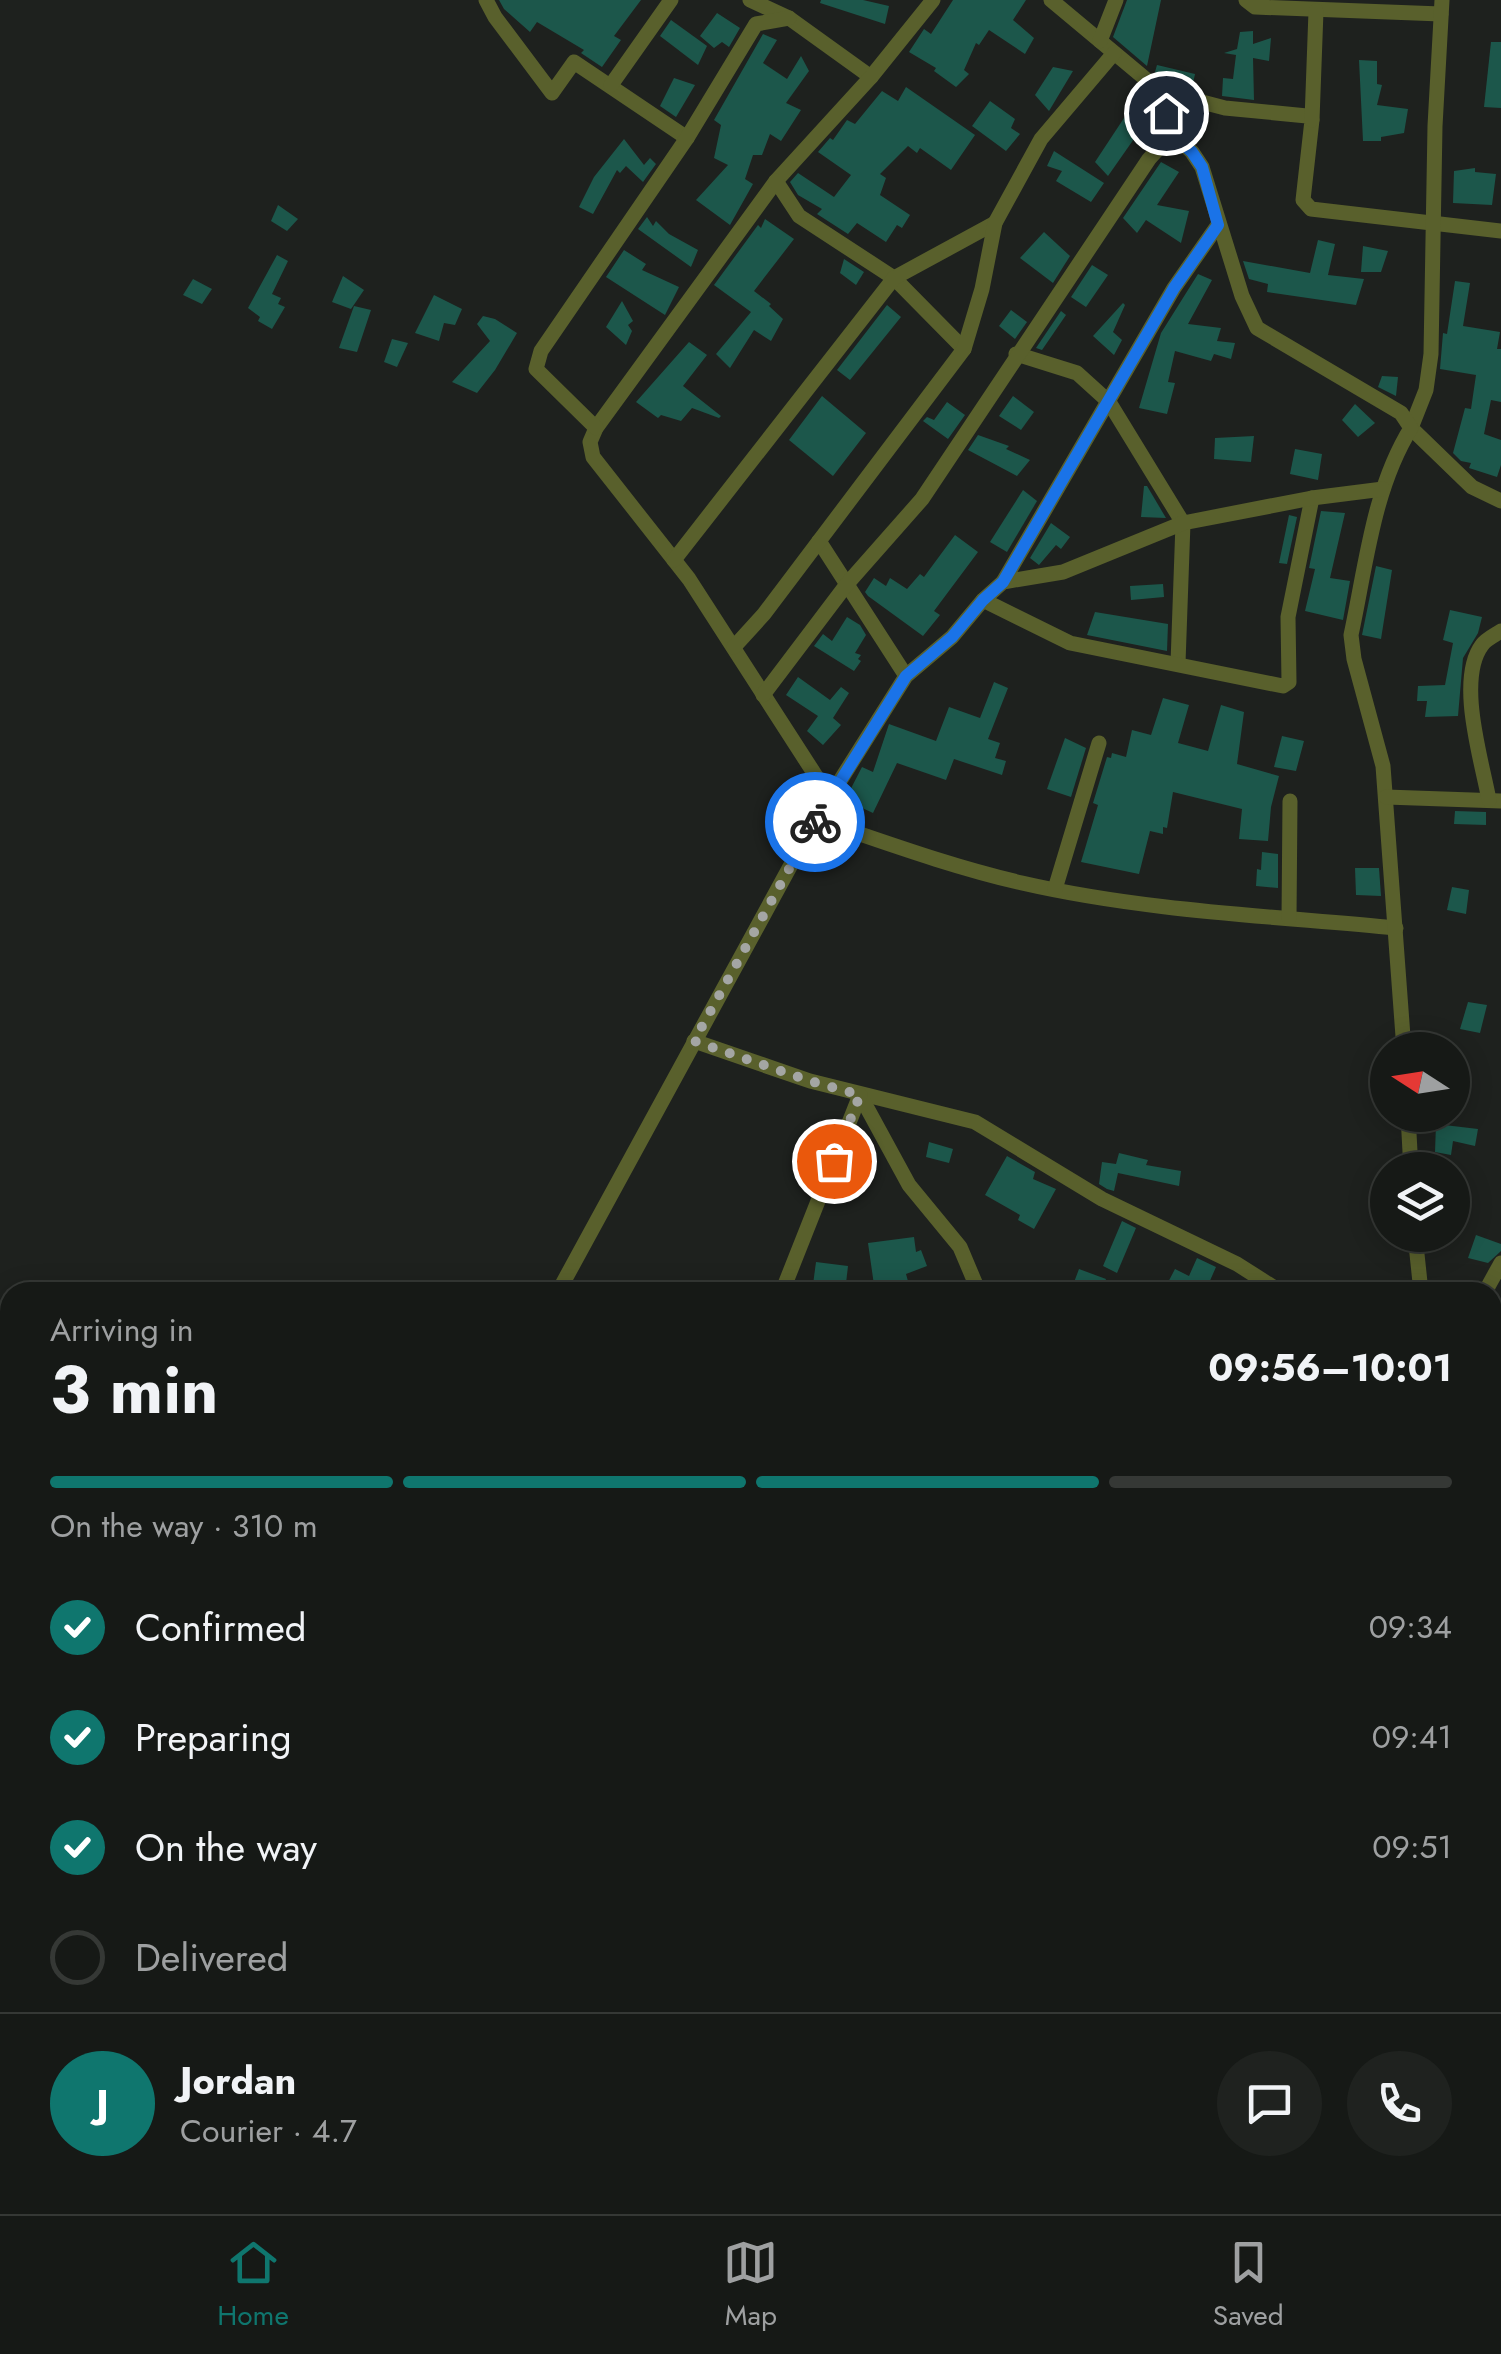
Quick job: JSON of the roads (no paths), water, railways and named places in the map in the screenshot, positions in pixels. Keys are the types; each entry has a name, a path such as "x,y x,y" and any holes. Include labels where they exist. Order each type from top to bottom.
{"street":[{"path":"486,0 495,18 552,92 574,62 687,138"},
{"path":"611,85 671,0"},
{"path":"750,0 788,18 871,77"},
{"path":"816,819 823,787 674,560 593,457 590,442 596,428 776,181 871,77 932,0"},
{"path":"1051,0 1160,92 1226,108 1307,116 1312,120"},
{"path":"1100,41 1116,0"},
{"path":"1246,0 1255,7 1316,11 1441,7 1431,354 1426,390 1383,489 1352,635 1354,658 1383,766 1403,1032"},
{"path":"1316,11 1305,206 1501,231"},
{"path":"596,428 536,369 538,362 552,335 687,138 756,24 788,18"},
{"path":"734,647 964,350 982,289 995,222 1041,140 1114,52"},
{"path":"1160,92 1172,134 1202,167 1242,296 1257,328 1401,413 1411,428 1472,487 1501,501"},
{"path":"763,695 848,584 922,499 1149,159 1172,134"},
{"path":"776,181 799,216 894,278 964,350"},
{"path":"674,560 894,278 995,222"},
{"path":"563,1282 816,819 906,676 952,637 1003,582 1174,288 1218,225"},
{"path":"1016,354 1077,374 1109,402 1183,524 1178,663"},
{"path":"1003,582 1064,572 1183,524 1312,498 1383,489"},
{"path":"983,600 1070,643 1283,686 1289,682 1288,616 1312,498"},
{"path":"818,541 906,676"},
{"path":"1386,797 1495,801 1471,692 1474,662 1483,642 1501,631"},
{"path":"1055,889 1099,743"},
{"path":"1290,802 1290,918"},
{"path":"816,819 967,870 1055,889 1132,903 1396,928"},
{"path":"694,1041 810,1081 976,1122 1102,1200 1237,1264 1261,1282"},
{"path":"786,1282 860,1095"},
{"path":"860,1095 909,1184 960,1247 976,1282"},
{"path":"1416,1252 1420,1282"}]}
